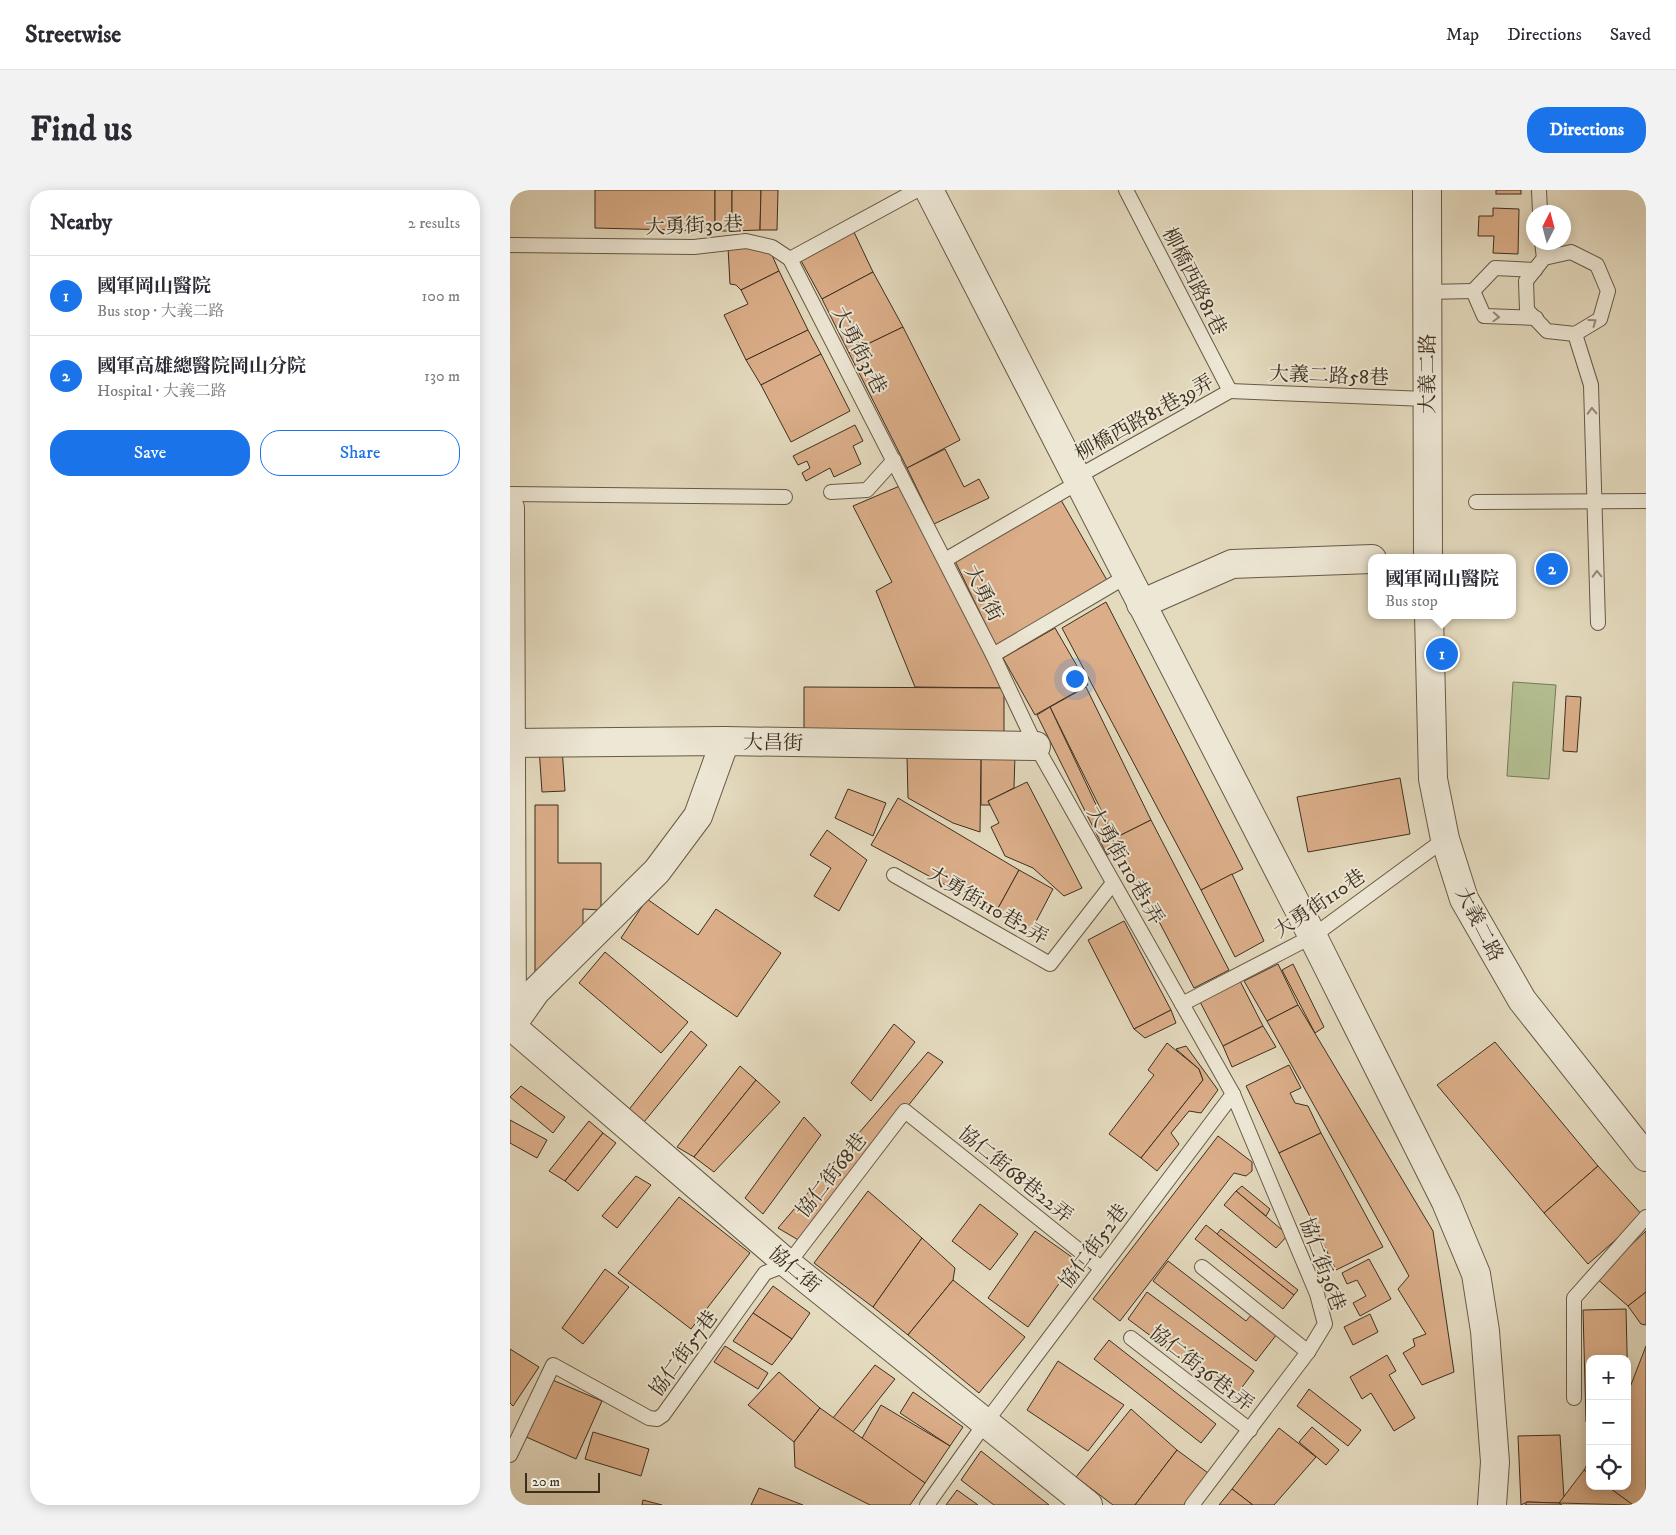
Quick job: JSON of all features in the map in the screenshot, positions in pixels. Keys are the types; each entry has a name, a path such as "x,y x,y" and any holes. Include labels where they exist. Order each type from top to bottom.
{"street":[{"path":"930,190 1313,936 1446,1202 1476,1274 1485,1331 1494,1453 1492,1505"},
{"name":"大義二路","path":"1427,190 1426,399 1428,554"},
{"path":"510,508 511,1025"},
{"path":"1141,604 1232,564 1368,559"},
{"name":"大義二路","path":"1429,619 1433,779 1444,839 1464,899 1522,1000 1646,1157"},
{"path":"511,1025 536,991 657,871 698,816 725,741"},
{"name":"大昌街","path":"510,743 725,741 1036,746"},
{"name":"協仁街","path":"511,1025 788,1264 1088,1505"}],"lane":[{"path":"790,258 917,190"},
{"name":"柳橋西路81巷","path":"1126,190 1230,391"},
{"path":"1539,190 1540,205"},
{"name":"大勇街30巷","path":"510,245 694,247 746,241 772,247 790,258"},
{"path":"1543,250 1544,258"},
{"path":"1571,252 1597,265 1608,291 1600,318 1576,334 1547,330 1527,310 1526,281 1544,258 1571,252"},
{"name":"大勇街31巷","path":"790,258 894,460"},
{"path":"1427,292 1473,292 1495,268 1534,270"},
{"path":"1473,292 1484,316 1536,318"},
{"path":"1576,334 1592,384 1598,622"},
{"name":"柳橋西路81巷39弄","path":"945,560 1230,391"},
{"name":"大義二路58巷","path":"1230,391 1426,399"},
{"path":"830,492 867,490 894,460"},
{"name":"大勇街","path":"894,460 993,655 1036,746"},
{"path":"510,494 785,498"},
{"path":"1476,502 1646,501"},
{"path":"993,655 1127,576"},
{"name":"大勇街110巷1弄","path":"1036,746 1233,1094"},
{"name":"大勇街110巷","path":"1182,1004 1313,936 1444,839"},
{"name":"大勇街110巷2弄","path":"894,875 1050,964 1113,883"},
{"name":"協仁街52巷","path":"927,1505 986,1422 1233,1094"},
{"name":"協仁街36巷","path":"1192,1505 1308,1352 1325,1324 1316,1294 1233,1094"},
{"name":"協仁街68巷","path":"788,1264 905,1111"},
{"name":"協仁街68巷22弄","path":"905,1111 1101,1268"},
{"path":"1574,1398 1574,1298 1646,1217"},
{"name":"協仁街57巷","path":"510,1455 553,1365 649,1418 657,1419 663,1415 765,1273 788,1264"},
{"path":"1202,1267 1308,1352"},
{"name":"協仁街36巷1弄","path":"1131,1338 1250,1430"}],"green space":[{"path":"1513,682 1556,685 1549,779 1507,776"}],"building":[{"path":"595,190 715,190 715,231 595,228"},
{"path":"715,190 732,190 732,231 715,231"},
{"path":"732,190 761,190 760,230 732,231"},
{"path":"761,190 778,190 777,230 760,230"},
{"path":"1496,190 1521,190 1521,194 1496,194"},
{"path":"1493,208 1519,209 1518,254 1493,253 1494,236 1478,236 1479,216 1493,216"},
{"path":"853,230 873,272 822,299 799,257"},
{"path":"728,247 762,247 772,255 779,271 741,290 736,285 730,284"},
{"path":"779,271 808,330 746,360 724,315 748,304 741,290"},
{"path":"873,272 903,327 849,353 822,299"},
{"path":"903,327 960,440 907,468 849,353"},
{"path":"808,330 821,354 761,385 746,360"},
{"path":"821,354 850,411 791,442 761,385"},
{"path":"855,425 863,441 853,446 861,464 834,477 830,468 806,481 802,473 810,468 807,461 798,465 793,456"},
{"path":"945,449 964,487 979,479 989,498 934,524 907,468"},
{"path":"902,485 1004,688 915,687 876,591 892,582 853,506"},
{"path":"1061,500 1108,582 996,646 955,561"},
{"path":"1106,602 1243,869 1201,890 1062,628"},
{"path":"1055,628 1088,685 1035,715 1003,658"},
{"path":"804,687 1004,688 1004,734 804,734"},
{"path":"1086,687 1151,820 1115,838 1050,707"},
{"path":"1566,696 1581,697 1577,752 1563,751"},
{"path":"1050,707 1117,849 1107,855 1037,715"},
{"path":"562,747 565,791 542,792 539,748"},
{"path":"981,754 1015,755 1014,788 988,801 990,805 981,805"},
{"path":"981,754 980,832 953,823 908,798 907,755"},
{"path":"1400,778 1410,834 1308,852 1297,797"},
{"path":"1027,782 1082,888 1064,896 1033,868 1005,856 991,827 999,823 988,801"},
{"path":"848,789 886,803 873,836 835,818"},
{"path":"898,798 1019,870 996,912 871,845"},
{"path":"535,805 558,805 558,863 601,863 601,910 583,909 583,940 535,976"},
{"path":"1151,820 1229,970 1194,988 1115,838"},
{"path":"827,830 867,860 839,911 814,896 831,868 810,855"},
{"path":"1019,870 1053,889 1031,931 996,912"},
{"path":"1232,874 1264,941 1235,957 1201,890"},
{"path":"647,899 698,935 716,909 781,953 737,1017 621,938"},
{"path":"1124,921 1171,1010 1134,1029 1088,940"},
{"path":"605,952 688,1022 661,1053 579,983"},
{"path":"1278,964 1298,1005 1267,1021 1244,981"},
{"path":"1293,964 1324,1027 1315,1033 1282,970"},
{"path":"1238,977 1263,1026 1223,1046 1198,998"},
{"path":"1298,1005 1433,1231 1454,1372 1422,1385 1403,1353 1415,1346 1413,1339 1426,1334 1398,1289 1409,1276 1267,1021"},
{"path":"1171,1010 1176,1023 1145,1038 1134,1029"},
{"path":"894,1024 915,1042 871,1101 851,1083"},
{"path":"1263,1026 1276,1047 1232,1067 1223,1046"},
{"path":"691,1031 707,1045 644,1122 627,1112"},
{"path":"1495,1042 1598,1166 1544,1213 1437,1085"},
{"path":"1167,1043 1199,1069 1203,1080 1141,1158 1109,1134 1154,1075 1148,1070"},
{"path":"1186,1046 1218,1090 1201,1113 1189,1111 1171,1133 1179,1144 1157,1171 1141,1158 1203,1080 1199,1069 1176,1049"},
{"path":"928,1052 943,1062 800,1241 778,1228"},
{"path":"1289,1065 1301,1088 1290,1093 1295,1103 1308,1106 1321,1133 1279,1153 1246,1086"},
{"path":"740,1066 756,1080 694,1157 677,1147"},
{"path":"756,1080 780,1102 714,1172 694,1157"},
{"path":"521,1086 565,1117 553,1133 510,1097"},
{"path":"804,1117 821,1135 763,1214 745,1198"},
{"path":"510,1120 547,1140 537,1158 510,1143"},
{"path":"589,1121 603,1133 565,1181 549,1171"},
{"path":"603,1133 616,1143 578,1191 565,1181"},
{"path":"1321,1133 1383,1247 1336,1270 1279,1153"},
{"path":"1218,1136 1252,1162 1252,1171 1246,1176 1234,1173 1120,1321 1093,1299"},
{"path":"1598,1166 1643,1216 1588,1264 1544,1213"},
{"path":"636,1176 651,1185 617,1228 602,1216"},
{"path":"1242,1186 1270,1209 1266,1216 1236,1191"},
{"path":"868,1191 922,1238 873,1307 814,1263"},
{"path":"1236,1191 1288,1235 1276,1248 1224,1205"},
{"path":"679,1197 750,1253 691,1329 618,1273"},
{"path":"980,1204 1018,1234 990,1270 952,1241"},
{"path":"1206,1225 1294,1295 1283,1309 1195,1239"},
{"path":"1221,1229 1298,1290 1294,1295 1217,1234"},
{"path":"1035,1231 1076,1260 1028,1327 988,1298"},
{"path":"1646,1231 1646,1292 1628,1306 1596,1278"},
{"path":"922,1238 955,1268 953,1280 908,1335 873,1307"},
{"path":"1369,1259 1391,1299 1360,1316 1353,1303 1366,1296 1357,1280 1347,1284 1342,1273"},
{"path":"1168,1261 1246,1321 1252,1314 1277,1334 1256,1361 1153,1281"},
{"path":"605,1269 629,1287 583,1344 562,1328"},
{"path":"953,1280 1025,1337 979,1393 908,1335"},
{"path":"773,1286 810,1313 792,1339 753,1313"},
{"path":"1147,1292 1254,1371 1234,1398 1128,1319"},
{"path":"1646,1292 1646,1325 1641,1324 1628,1306"},
{"path":"1626,1309 1627,1355 1586,1355 1586,1422 1583,1310"},
{"path":"753,1313 792,1339 772,1365 733,1341"},
{"path":"1370,1314 1378,1332 1353,1345 1344,1327"},
{"path":"1109,1340 1216,1424 1201,1443 1094,1359"},
{"path":"725,1346 768,1373 758,1389 714,1362"},
{"path":"1646,1346 1646,1500 1643,1505 1633,1505 1612,1490 1631,1490 1631,1385"},
{"path":"510,1349 539,1367 513,1406 510,1403"},
{"path":"1387,1355 1396,1371 1389,1375 1415,1418 1394,1431 1371,1393 1362,1399 1350,1377"},
{"path":"1058,1361 1124,1405 1088,1451 1027,1410"},
{"path":"875,1365 895,1379 852,1433 833,1418"},
{"path":"779,1372 820,1408 794,1442 748,1405"},
{"path":"550,1379 602,1401 576,1459 524,1436"},
{"path":"1309,1389 1361,1430 1348,1446 1297,1406"},
{"path":"913,1392 963,1427 950,1446 900,1413"},
{"path":"881,1405 950,1446 925,1483 861,1440"},
{"path":"820,1408 925,1483 910,1505 870,1505 795,1467 794,1442"},
{"path":"1131,1409 1177,1450 1135,1505 1113,1505 1076,1477"},
{"path":"1312,1427 1339,1450 1326,1465 1299,1442"},
{"path":"1279,1428 1316,1457 1274,1505 1253,1505 1232,1489"},
{"path":"593,1432 649,1449 641,1476 585,1459"},
{"path":"1560,1435 1564,1498 1559,1503 1527,1502 1521,1505 1518,1436"},
{"path":"1177,1450 1208,1473 1184,1505 1135,1505"},
{"path":"981,1451 1049,1505 994,1505 961,1480"},
{"path":"1584,1470 1586,1471 1586,1490 1612,1490 1633,1505 1559,1503"},
{"path":"759,1488 803,1505 751,1505"},
{"path":"1232,1489 1253,1505 1219,1505"},
{"path":"957,1490 978,1505 946,1505"},
{"path":"643,1500 662,1505 642,1505"},
{"path":"1527,1502 1559,1503 1562,1505 1525,1505"}],"place":[{"name":"國軍高雄總醫院岡山分院","path":"1552,569"},
{"name":"國軍岡山醫院","path":"1442,654"}]}
